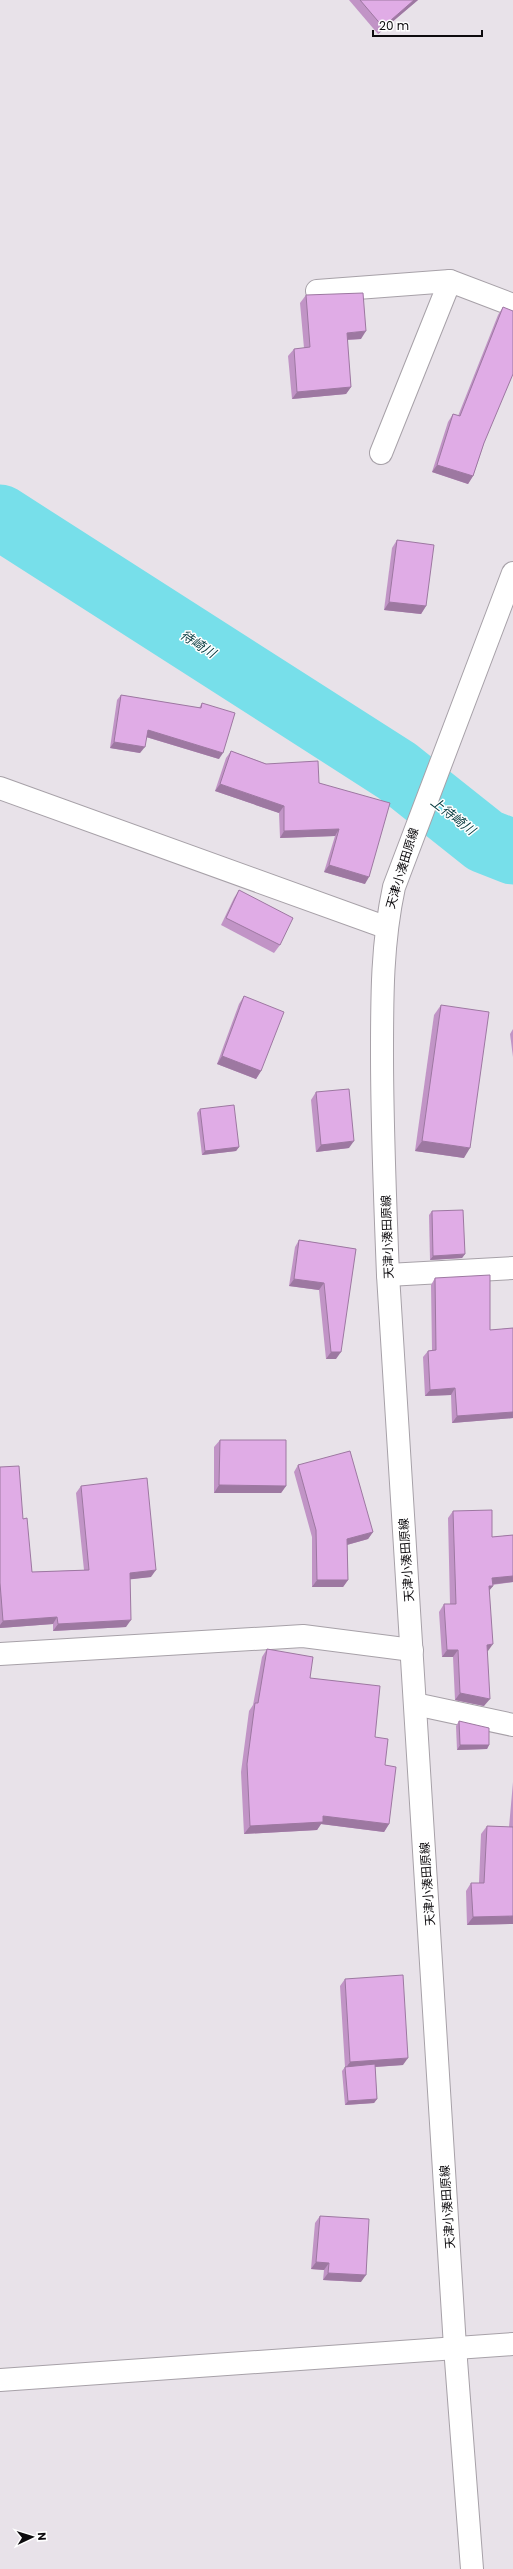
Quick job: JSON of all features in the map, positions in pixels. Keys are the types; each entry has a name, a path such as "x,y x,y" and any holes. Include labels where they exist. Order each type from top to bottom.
{"main road":[{"path":"381,453 450,281"},
{"path":"316,291 450,281 513,305"},
{"name":"天津小湊田原線","path":"472,2569 455,2347 388,1275 382,1106 382,982 385,927 394,887 406,849 513,573"},
{"path":"0,788 385,927"},
{"path":"388,1275 513,1268"},
{"path":"0,1654 303,1636 412,1650"},
{"path":"415,1704 513,1725"},
{"path":"0,2380 513,2344"}],"building":[{"path":"360,0 414,0 383,27"},
{"path":"363,293 366,331 347,333 351,387 297,392 294,349 310,347 306,295"},
{"path":"503,307 513,311 513,374 484,443 473,476 437,465 453,414 460,416"},
{"path":"397,540 434,545 426,606 389,602"},
{"path":"121,695 201,708 202,703 235,713 223,753 148,730 145,747 114,742"},
{"path":"231,751 266,764 318,761 319,783 390,803 369,877 329,865 339,829 284,831 284,806 220,784"},
{"path":"239,890 293,918 280,945 226,918"},
{"path":"244,996 284,1012 261,1071 222,1056"},
{"path":"441,1005 489,1012 470,1148 422,1141"},
{"path":"349,1089 354,1141 321,1145 316,1092"},
{"path":"234,1105 239,1147 205,1151 200,1109"},
{"path":"463,1210 465,1254 433,1256 432,1211"},
{"path":"299,1240 356,1249 341,1352 331,1352 324,1283 294,1279"},
{"path":"490,1275 490,1330 513,1328 513,1412 457,1416 455,1388 430,1390 428,1351 436,1350 435,1278"},
{"path":"220,1440 286,1440 286,1486 219,1485"},
{"path":"350,1451 373,1532 347,1539 348,1580 317,1580 316,1530 298,1465"},
{"path":"19,1466 23,1519 27,1518 32,1572 89,1570 81,1486 147,1478 156,1570 130,1573 131,1620 58,1624 57,1617 3,1621 0,1583 0,1467"},
{"path":"492,1510 492,1537 513,1535 513,1576 492,1578 493,1586 489,1586 493,1644 487,1645 490,1699 460,1693 458,1650 447,1650 444,1604 456,1604 453,1511"},
{"path":"267,1649 313,1657 310,1678 380,1686 375,1737 388,1739 385,1765 396,1767 389,1824 323,1816 323,1822 250,1826 247,1764 255,1703 258,1703"},
{"path":"459,1721 489,1728 489,1745 460,1745"},
{"path":"487,1826 513,1827 513,1916 473,1917 471,1883 484,1883"},
{"path":"403,1975 408,2058 350,2062 345,1979"},
{"path":"375,2064 377,2099 348,2101 345,2067"},
{"path":"320,2216 369,2219 366,2275 328,2273 329,2263 316,2262"}],"waterway":[{"name":"待崎川","path":"0,517 397,771 485,841 513,852"}],"water label":[{"name":"上待崎川","path":"453,816"}]}
